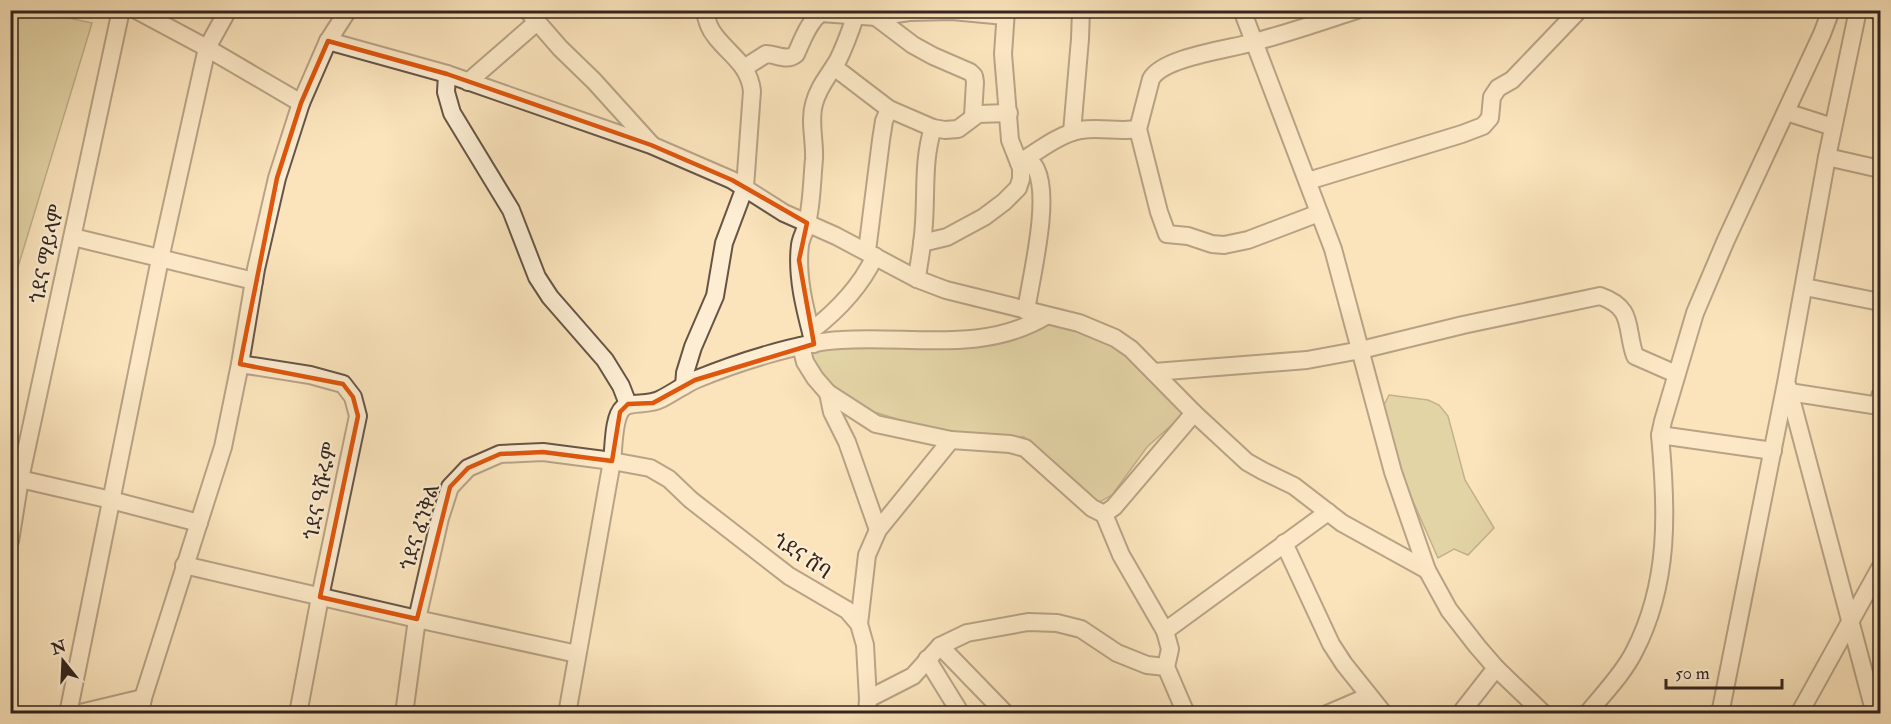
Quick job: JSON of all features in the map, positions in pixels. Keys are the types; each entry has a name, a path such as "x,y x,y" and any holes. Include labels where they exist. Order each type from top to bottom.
{"street":[{"name":"ጎደና ማይላም","path":"10,541 20,479 121,10"},
{"path":"136,10 301,103"},
{"path":"68,714 160,259 207,48 228,10"},
{"path":"76,714 141,706 222,447 240,364 254,281 277,178 301,103 328,41 348,10"},
{"path":"684,386 685,373 693,347 715,296 724,243 745,187 752,91 751,80 744,68 714,36 705,10"},
{"path":"1072,132 1081,10"},
{"path":"1242,10 1333,249 1393,472 1427,570 1449,610 1496,668 1544,714"},
{"path":"1319,213 1248,240 1224,245 1212,244 1188,236 1167,234 1159,212 1138,129 1151,79 1155,73 1169,65 1200,54 1253,43 1357,10"},
{"path":"1308,182 1483,126 1490,118 1492,97 1498,88 1512,80 1579,10"},
{"path":"1587,714 1623,670 1634,652 1655,601 1663,555 1666,507 1660,435 1695,313 1831,10"},
{"path":"1720,714 1773,451 1788,388 1827,157 1858,10"},
{"path":"1875,10 1881,12"},
{"path":"744,68 766,54 792,57 821,13 855,17 876,17 909,12 1005,13 1004,54 1010,140 1023,161 1035,167 1041,189 1040,234 1026,311"},
{"path":"468,82 532,16 651,145"},
{"path":"855,17 847,41 813,104 814,152 807,223 800,242 799,260 809,341 805,362 828,393 876,424 951,440 1025,447 1092,508 1104,514 1121,555 1165,631 1170,649 1166,667 1184,712"},
{"path":"876,17 913,45 974,76 973,116"},
{"path":"328,41 447,74 651,145 745,187 784,213 871,253 917,279 946,290 1079,323 1115,338 1131,349 1194,413 1247,462 1294,486 1342,523 1427,570"},
{"path":"834,67 889,109 933,128 958,129 978,114 1009,113"},
{"path":"447,74 446,92 452,112 511,210 537,277 550,297 605,360 621,386 628,404"},
{"path":"809,341 867,274 881,140 884,121 889,109"},
{"path":"1786,112 1833,127"},
{"path":"917,279 922,243 925,163 928,141 933,128"},
{"path":"922,243 947,237 984,217 1018,188 1023,161 1072,132 1094,129 1138,129"},
{"path":"1827,157 1881,169"},
{"path":"73,237 254,281"},
{"path":"1805,287 1881,302"},
{"path":"1154,372 1307,360 1600,296 1614,301 1624,312 1629,324 1630,343 1635,356 1677,374"},
{"path":"567,714 612,461 616,425 620,412 628,404 653,403 695,380 809,341 956,341 1006,334 1046,316"},
{"name":"ጎደና ዓሹሩም","path":"240,364 310,375 343,384 353,397 358,416 298,714"},
{"path":"1788,388 1880,403"},
{"path":"1788,388 1875,714"},
{"path":"828,393 832,412 847,442 878,530"},
{"path":"1104,514 1114,507 1194,413"},
{"path":"1660,435 1773,451"},
{"path":"868,706 865,645 859,624 867,555 878,530 951,440"},
{"name":"ጎደና ፈንቅል","path":"404,714 417,620 440,518 450,488 468,468 500,454 543,452 650,468"},
{"name":"ጎደና ሸባ","path":"650,468 669,479 691,500 789,576 847,610 859,624"},
{"path":"20,479 199,523"},
{"path":"1165,631 1328,512"},
{"path":"1284,543 1331,644 1384,714"},
{"path":"184,565 417,620 578,654"},
{"path":"1799,714 1881,568"},
{"path":"868,706 913,676 940,646 967,633 1028,622 1057,623 1081,628 1117,653 1147,665 1166,667"},
{"path":"940,646 1006,714"},
{"path":"927,659 950,706 961,714"},
{"path":"1460,714 1496,668"},
{"path":"1327,714 1369,696"}],"highlighted area":[{"path":"328,41 447,74 651,145 732,180 807,223 799,260 814,344 695,380 653,403 628,404 620,412 612,461 543,452 500,454 468,468 450,487 417,619 320,597 358,416 353,397 343,384 240,364 277,178 301,103"}],"shaded area":[{"path":"11,10 38,11 92,23 11,290"},
{"path":"1068,321 1123,343 1185,413 1147,447 1112,495 1098,503 1088,497 1024,437 940,432 871,411 831,385 814,366 808,345 961,340"},
{"path":"1389,395 1428,400 1439,405 1448,416 1465,480 1494,528 1468,555 1454,549 1438,558 1401,474 1381,411"}]}
